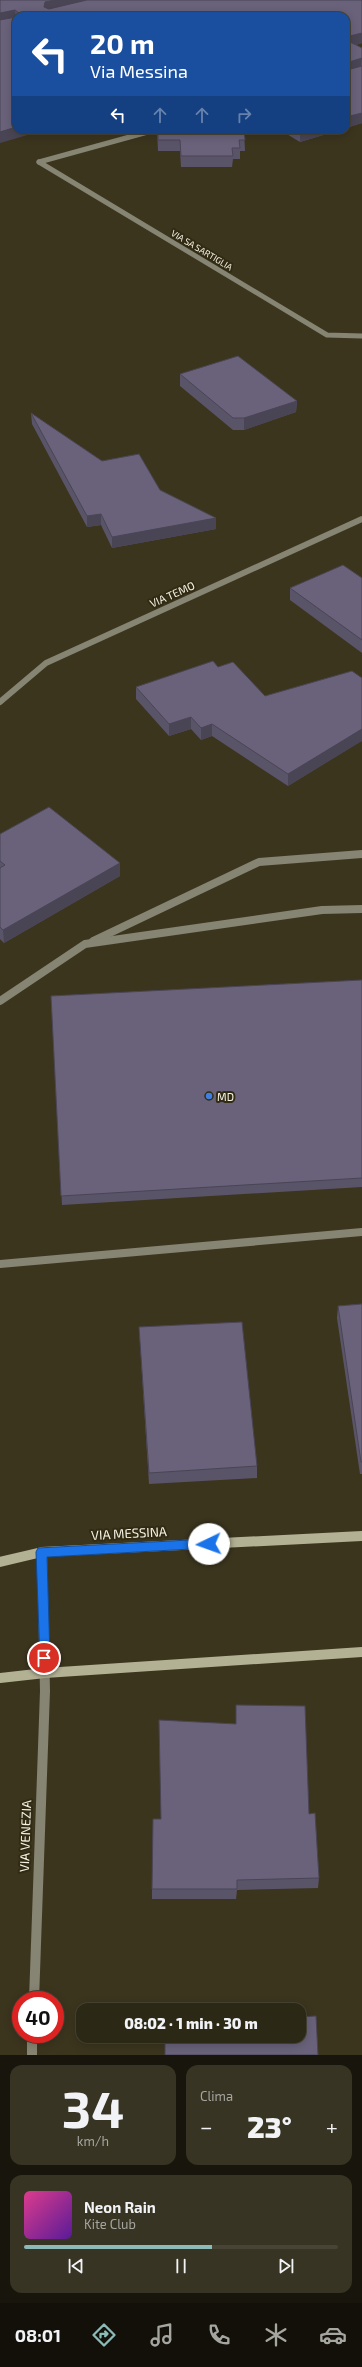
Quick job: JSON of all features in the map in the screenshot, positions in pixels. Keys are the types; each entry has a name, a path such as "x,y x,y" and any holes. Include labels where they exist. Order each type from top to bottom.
{"street":[{"name":"VIA SA SARTIGLIA","path":"140,134 39,162 327,335 362,336"},
{"name":"VIA TEMO","path":"0,702 46,663 362,520"},
{"path":"0,1001 86,944 259,862 362,854"},
{"path":"86,944 322,910 362,909"},
{"path":"0,1264 362,1232"},
{"name":"VIA MESSINA","path":"0,1562 42,1552 362,1536"},
{"path":"42,1552 45,1673"},
{"path":"0,1678 45,1673 362,1652"},
{"name":"VIA VENEZIA","path":"34,1991 45,1673"},
{"path":"32,2043 32,2055"}],"building":[{"path":"0,0 55,0 45,2 44,7 49,9 87,0 362,0 362,33 350,36 350,12 18,12 15,10 0,13"},
{"path":"12,18 12,128 0,132 0,20"},
{"path":"350,42 362,48 362,58 350,62"},
{"path":"362,66 362,113 350,116 350,69"},
{"path":"158,134 244,134 245,140 239,140 240,148 232,148 233,156 181,156 180,140 158,140"},
{"path":"238,356 297,401 244,418 233,418 180,374"},
{"path":"31,413 102,461 139,454 160,490 216,518 112,537 101,514 87,516"},
{"path":"343,565 362,578 362,640 290,588"},
{"path":"213,661 218,667 233,662 265,696 352,671 362,678 362,729 288,774 212,724 201,728 191,717 169,724 136,687"},
{"path":"49,807 120,863 3,930 0,927 0,868 5,865 0,861 0,834"},
{"name":"MD","path":"362,980 362,1178 61,1196 51,996"},
{"path":"362,1304 362,1462 361,1462 338,1306"},
{"path":"242,1322 257,1466 149,1473 139,1327"},
{"path":"236,1705 305,1706 309,1814 315,1813 319,1878 237,1880 237,1889 152,1889 153,1819 161,1819 159,1720 236,1724"},
{"path":"316,2016 318,2055 165,2055 165,2043 306,2043 306,2017"}],"place":[{"name":"MD","path":"209,1096"}],"route":[{"path":"44,1658 42,1552 209,1544"}]}
